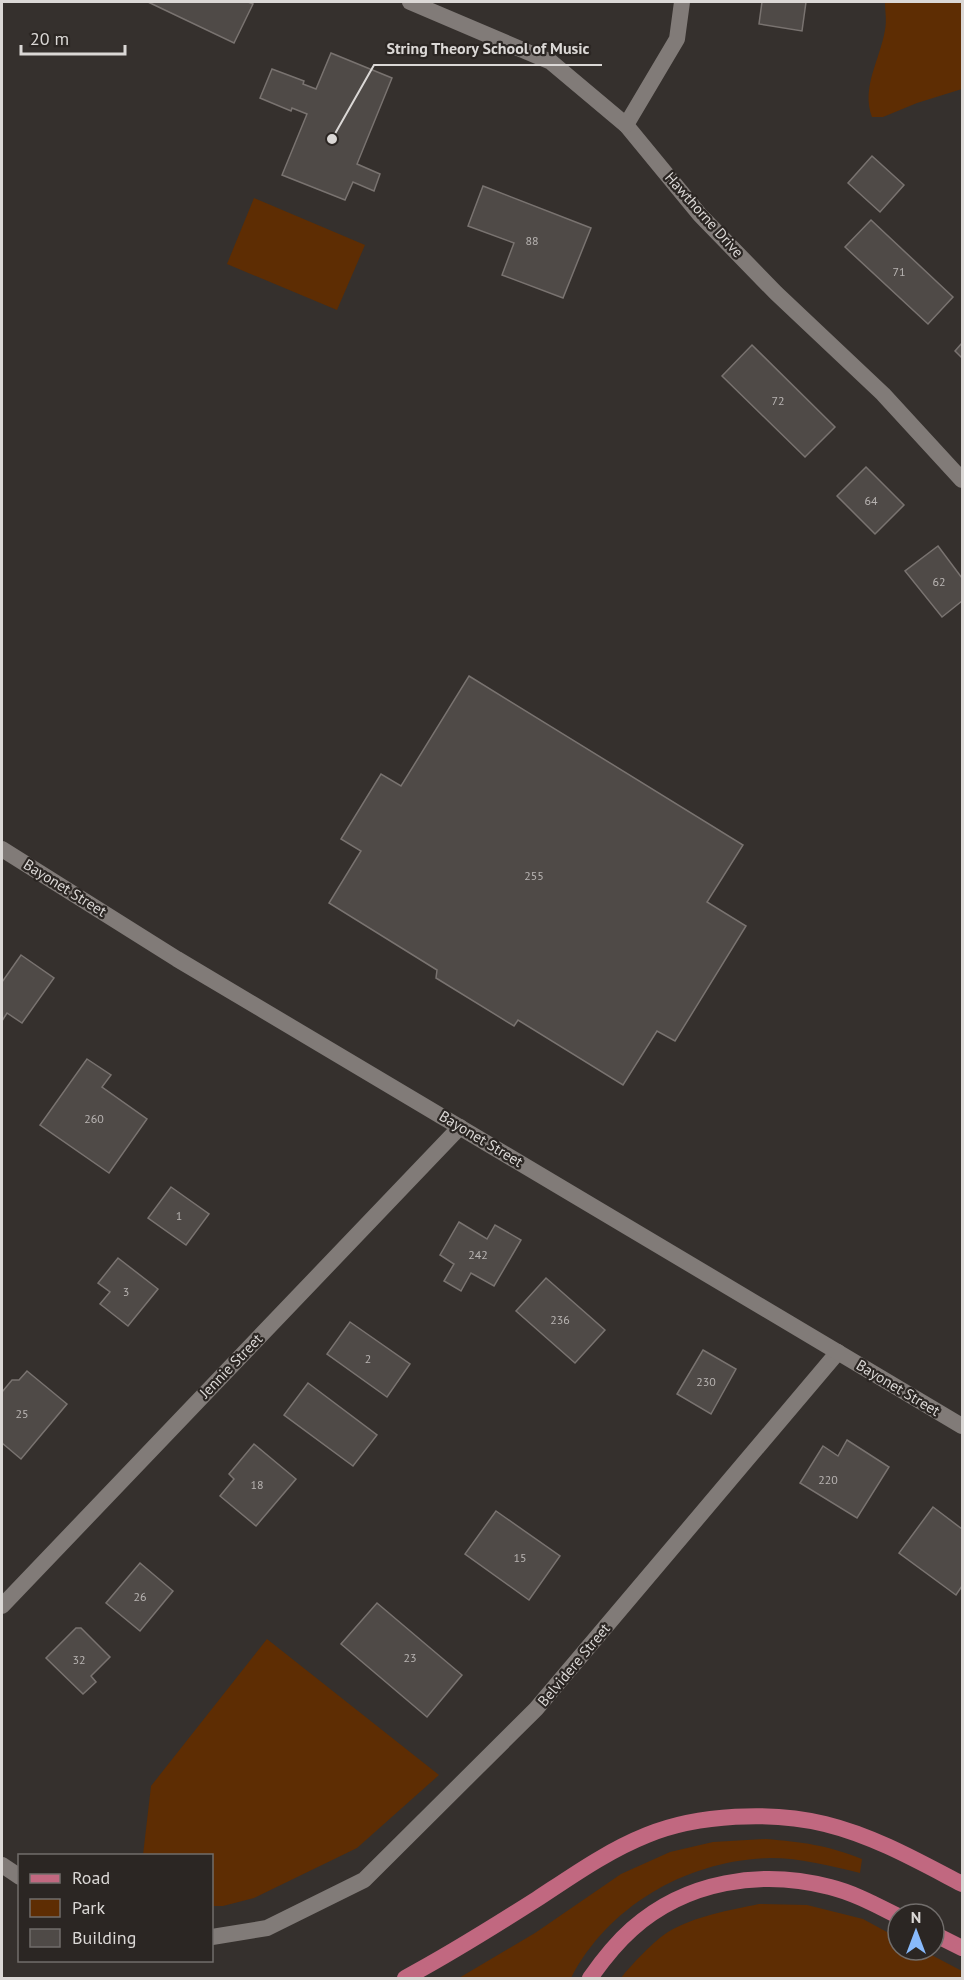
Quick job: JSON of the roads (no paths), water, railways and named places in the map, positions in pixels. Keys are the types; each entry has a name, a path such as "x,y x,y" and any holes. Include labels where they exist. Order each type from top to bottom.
{"main road":[{"path":"405,1978 457,1950 612,1851 648,1834 679,1825 730,1817 781,1817 825,1824 855,1833 902,1853 963,1884"},
{"path":"590,1978 606,1956 631,1930 649,1916 690,1894 713,1885 771,1878 795,1880 832,1887 886,1910"},
{"path":"946,1940 963,1948"}],"street":[{"name":"Hawthorne Drive","path":"410,2 551,62 626,125 700,215 776,293 883,394 963,480"},
{"path":"626,125 677,39 682,2"},
{"name":"Bayonet Street","path":"2,849 177,959 963,1426"},
{"name":"Jennie Street","path":"2,1606 460,1127"},
{"name":"Belvidere Street","path":"213,1937 267,1928 364,1880 537,1709 838,1352"},
{"path":"2,1865 18,1876"}],"place":[{"name":"String Theory School of Music","path":"332,139"}]}
